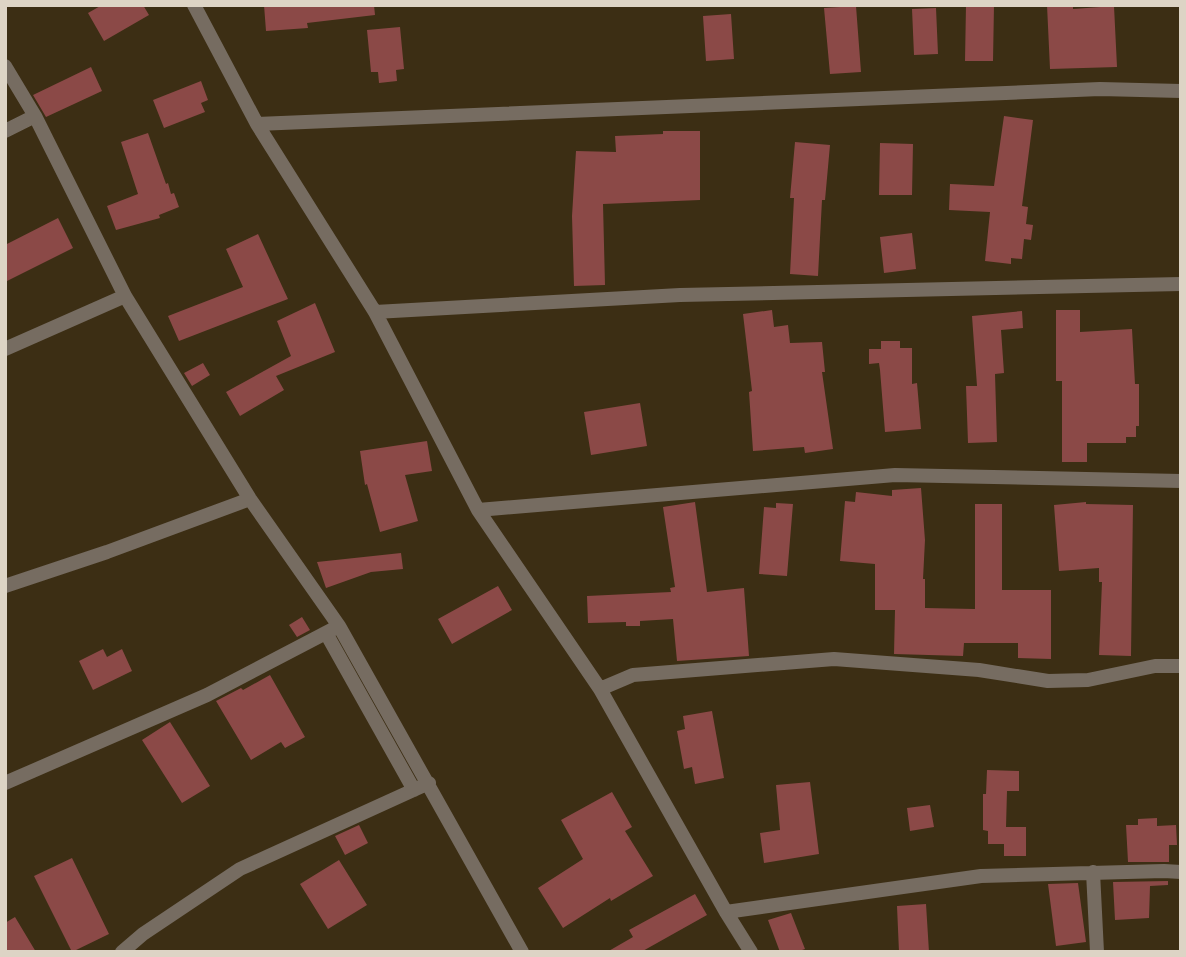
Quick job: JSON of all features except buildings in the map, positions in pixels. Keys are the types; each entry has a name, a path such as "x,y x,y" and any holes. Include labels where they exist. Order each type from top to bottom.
{"street":[{"path":"194,5 257,124 375,312 478,510 600,689 751,952"},
{"path":"5,66 35,116 125,296 429,783 522,952"},
{"path":"257,124 1100,89 1181,91"},
{"path":"5,131 35,116"},
{"path":"375,312 680,295 1181,284"},
{"path":"5,349 125,296"},
{"path":"478,510 895,475 1181,481"},
{"path":"5,586 250,499"},
{"path":"5,783 207,695 333,630"},
{"path":"333,630 414,790"},
{"path":"600,689 633,675 834,659 979,670 1048,681 1088,680 1154,666 1181,666"},
{"path":"122,952 143,934 240,869 429,783"},
{"path":"1093,872 1097,952"},
{"path":"726,912 981,876 1181,872"}]}
